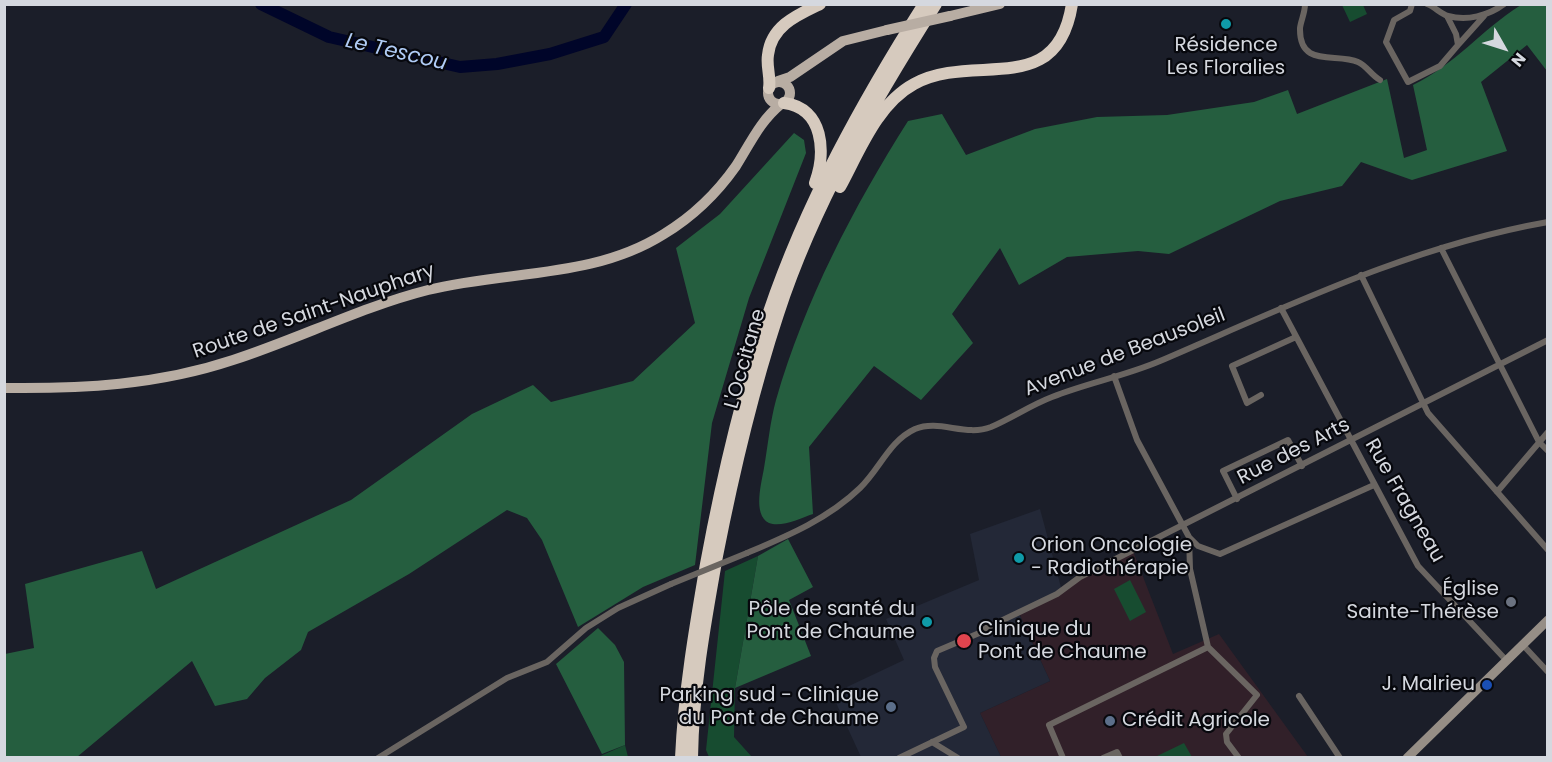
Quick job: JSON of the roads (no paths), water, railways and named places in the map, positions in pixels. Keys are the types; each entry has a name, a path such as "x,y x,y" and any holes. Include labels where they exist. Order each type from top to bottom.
{"highway":[{"path":"772,89 768,55 773,38 787,22 820,4"},
{"name":"L'Occitane","path":"681,757 692,648 722,478 751,368 842,143 924,4"},
{"name":"L'Occitane","path":"692,758 699,664 732,480 794,260 850,150 890,78 936,4"},
{"path":"794,260 878,118 896,98 914,84 944,73 1015,69 1038,62 1051,52 1063,37 1072,4"},
{"path":"782,104 798,106 809,115 820,136 822,151 819,172 794,260"}],"main road":[{"path":"772,89 843,41 1000,4"},
{"path":"772,89 772,101 782,104 789,98 810,62"},
{"path":"772,89 786,84 791,91"},
{"name":"Route de Saint-Nauphary","path":"758,129 772,89"},
{"name":"Route de Saint-Nauphary","path":"4,388 98,387 166,378 232,361 421,292 478,280 575,268 614,259 651,242 692,214 729,175 758,129 782,104"}],"street":[{"path":"1305,4 1300,30 1310,52 1321,58 1359,62 1380,80"},
{"path":"1408,82 1386,42 1394,20 1410,11 1412,4"},
{"path":"1427,4 1447,15 1484,16"},
{"path":"1401,83 1408,82 1440,66 1484,16 1504,4"},
{"path":"1447,15 1456,34 1458,45"},
{"name":"Avenue de Beausoleil","path":"378,758 507,678 547,662 586,628 618,608 805,528 845,501 871,477 895,443 916,429 927,426 965,431 983,430 1051,397 1136,371 1361,275 1441,248 1509,229 1548,222"},
{"path":"1441,248 1539,442 1548,451"},
{"path":"1361,275 1422,404 1548,550"},
{"name":"Rue Fragneau","path":"1281,308 1418,566 1506,660"},
{"path":"1261,395 1247,403 1232,366 1296,337"},
{"name":"Rue des Arts","path":"932,742 964,727 935,667 934,658 937,651 1057,594 1080,577 1184,527 1548,340"},
{"path":"1114,376 1133,434 1189,537 1198,546 1220,554 1374,485"},
{"path":"1497,492 1548,432"},
{"path":"1237,499 1223,471 1288,440 1302,466"},
{"path":"1189,537 1190,569 1208,647 1248,683 1257,695 1226,734 1227,742 1239,758"},
{"path":"1407,758 1548,620"},
{"path":"1522,644 1548,672"},
{"path":"1063,758 1049,725 1208,647"},
{"path":"1299,696 1340,758"},
{"path":"899,758 932,742 958,758"},
{"path":"1103,758 1117,752 1120,758"}],"waterway":[{"name":"Le Tescou","path":"261,4 329,37 460,67 497,64 550,54 604,37 626,4"}],"place":[{"name":"Résidence Les Floralies","path":"1226,24"},
{"name":"Orion Oncologie - Radiothérapie","path":"1019,558"},
{"name":"Église Sainte-Thérèse","path":"1511,602"},
{"name":"Pôle de santé du Pont de Chaume","path":"927,622"},
{"name":"Clinique du Pont de Chaume","path":"964,641"},
{"name":"J. Malrieu","path":"1487,685"},
{"name":"Parking sud - Clinique du Pont de Chaume","path":"891,707"},
{"name":"Crédit Agricole","path":"1110,721"}]}
